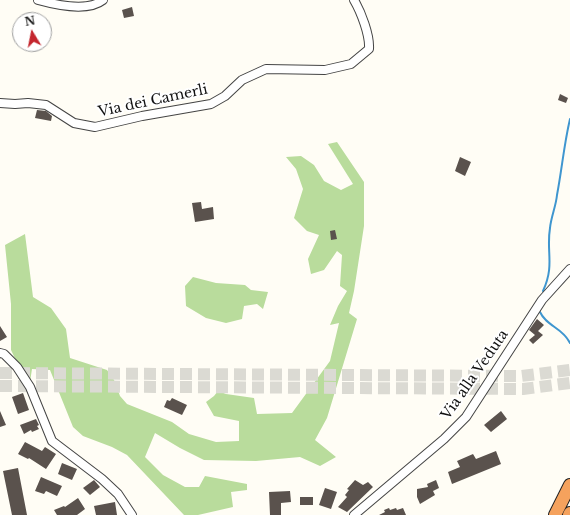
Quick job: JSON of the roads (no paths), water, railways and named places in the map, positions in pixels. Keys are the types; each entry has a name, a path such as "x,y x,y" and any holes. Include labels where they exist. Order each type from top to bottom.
{"highway":[{"path":"555,515 570,485"}],"street":[{"path":"38,0 56,5 74,7 99,3 103,0"},
{"name":"Via dei Camerli","path":"0,103 28,103 46,105 74,123 95,127 142,116 210,104 225,96 242,80 266,69 325,70 351,64 369,49 369,42 354,0"},
{"name":"Via alla Veduta","path":"354,515 444,439 466,417 542,300 570,269"},
{"path":"0,353 4,354 17,368 30,387 52,441 102,479 118,494 132,515"}],"waterway":[{"path":"543,291 549,274 549,237 570,119"},
{"path":"540,312 543,317 563,334 570,343"}],"tunnel":[{"path":"0,373 521,376 570,370"},
{"path":"0,386 523,389 570,383"}]}
